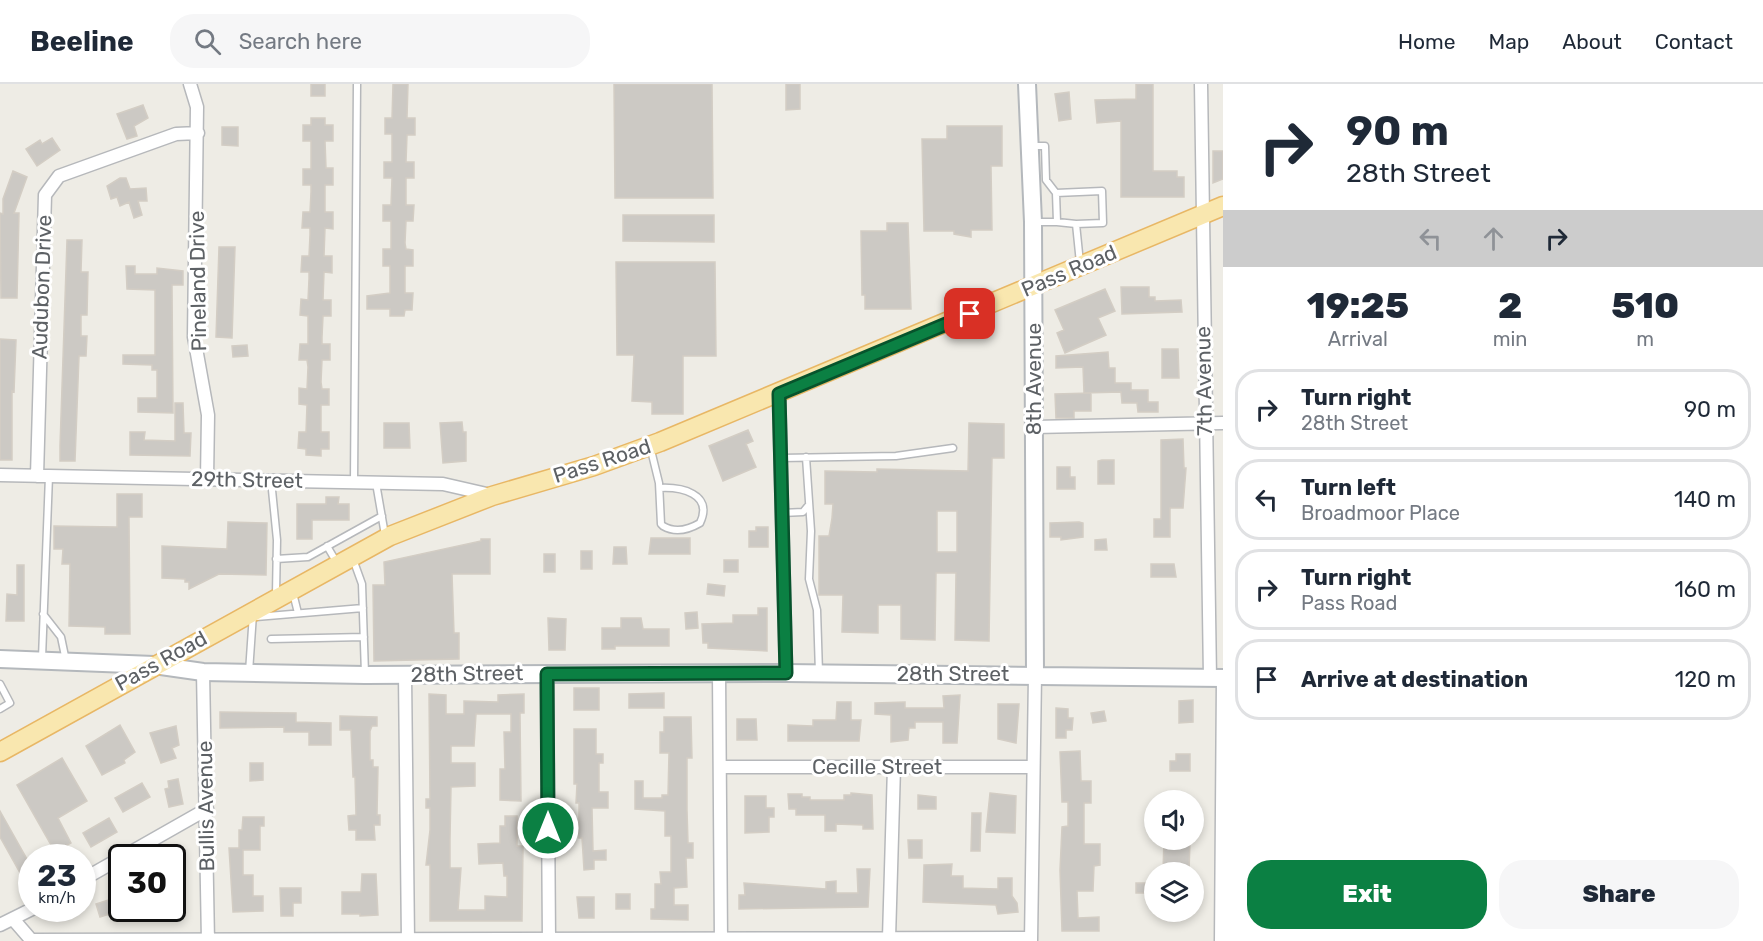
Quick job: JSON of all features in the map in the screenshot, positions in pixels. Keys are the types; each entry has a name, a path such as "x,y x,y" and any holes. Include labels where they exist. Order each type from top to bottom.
{"main road":[{"name":"Pass Road","path":"0,752 154,665 253,614 276,598 344,560 439,515 650,446 779,394 1223,206"}],"street":[{"name":"Pineland Drive","path":"190,84 198,107 194,337 208,415 207,479"},
{"name":"8th Avenue","path":"1027,84 1033,222 1035,675"},
{"name":"7th Avenue","path":"1201,84 1205,423 1218,678 1221,941"},
{"name":"Audubon Drive","path":"43,476 45,195 59,176 176,134 198,133"},
{"path":"779,394 786,673"},
{"path":"1034,428 1223,423"},
{"name":"29th Street","path":"0,476 442,484 492,496"},
{"name":"28th Street","path":"0,659 154,665 203,672 365,675 786,673 1218,678"},
{"name":"Bullis Avenue","path":"203,672 208,941"},
{"path":"719,673 721,941"},
{"path":"547,674 549,940"},
{"path":"405,675 408,940"},
{"path":"13,920 32,940 721,941 889,938 1031,940 1035,675"},
{"name":"Cecille Street","path":"721,767 1033,767"},
{"path":"889,938 894,767"},
{"path":"96,872 207,809"},
{"path":"0,925 18,917"}],"lane":[{"path":"354,482 357,84"},
{"path":"1029,146 1045,146 1046,180 1056,194 1058,222"},
{"path":"1033,222 1103,223 1102,191 1056,194"},
{"path":"1076,224 1081,266"},
{"path":"650,446 660,488 663,526 676,531 700,523 702,509 693,493 686,489 660,488"},
{"path":"780,458 896,456 953,448"},
{"path":"806,457 807,507 811,531 809,579 817,610 819,674"},
{"path":"41,661 43,476"},
{"path":"271,480 275,501 276,598"},
{"path":"375,482 386,539"},
{"path":"782,513 803,512 807,507"},
{"path":"276,559 308,557 382,516"},
{"path":"327,546 344,560 362,584 365,675"},
{"path":"292,589 298,613"},
{"path":"249,672 253,614 363,608"},
{"path":"43,614 61,637 66,662"},
{"path":"271,639 364,637"},
{"path":"0,684 10,703 0,709"}],"building":[{"path":"311,84 325,84 325,96 311,96"},
{"path":"393,84 408,84 407,118 415,118 415,135 407,135 406,162 414,162 414,178 406,178 406,205 414,205 413,221 406,221 405,243 406,249 413,250 413,266 405,266 405,293 413,293 412,310 405,310 404,316 390,316 390,309 367,309 367,296 390,293 390,266 383,266 383,249 391,249 391,221 383,221 383,205 391,205 392,178 384,178 384,162 392,162 392,134 385,134 385,118 392,118"},
{"path":"614,84 712,84 713,198 615,198"},
{"path":"786,84 800,84 800,109 786,110"},
{"path":"1136,84 1153,84 1153,171 1177,171 1177,177 1184,177 1184,197 1121,197 1121,121 1097,123 1095,100 1136,99"},
{"path":"1069,92 1071,119 1059,121 1055,94"},
{"path":"143,105 148,118 134,126 137,136 127,139 117,114"},
{"path":"311,118 325,118 325,125 333,125 333,141 325,141 326,168 333,168 333,185 325,185 325,212 333,212 333,229 325,228 324,256 332,256 332,273 324,272 323,300 331,300 331,316 323,316 322,337 322,344 330,344 330,360 322,360 321,382 322,389 329,389 329,405 321,405 321,432 329,432 329,449 321,449 321,456 306,455 306,449 298,448 299,432 306,432 307,405 299,404 299,388 307,389 308,367 307,360 299,360 300,344 308,344 308,316 300,315 301,299 308,300 309,272 301,272 302,256 309,256 310,228 302,228 303,212 310,212 311,192 311,185 303,185 303,169 311,169 311,141 303,141 303,125 311,125"},
{"path":"947,126 1002,126 1002,166 991,166 992,230 971,230 971,237 954,234 954,231 924,231 922,139 947,139"},
{"path":"222,127 238,127 238,146 222,145"},
{"path":"52,138 60,150 37,166 26,149 40,140 42,144"},
{"path":"1213,151 1223,151 1223,179 1213,183"},
{"path":"13,171 27,177 14,213 19,213 17,298 1,298 0,213 3,214 3,199"},
{"path":"120,178 126,178 130,189 146,188 147,201 138,201 142,215 134,218 129,202 120,206 117,197 111,199 107,186"},
{"path":"623,215 714,215 714,242 623,241"},
{"path":"887,223 908,223 911,309 865,309 865,295 862,295 861,231 887,231"},
{"path":"67,240 82,240 81,272 88,272 87,315 81,315 81,336 87,336 86,356 79,356 75,461 60,461"},
{"path":"219,247 235,247 232,338 216,337"},
{"path":"616,262 715,262 716,356 683,356 683,414 652,414 652,402 632,401 634,355 617,355"},
{"path":"126,266 135,266 135,274 157,274 157,268 183,271 183,285 172,285 173,413 138,412 138,398 157,398 157,370 152,370 152,365 123,364 123,355 155,355 155,290 127,289"},
{"path":"1121,287 1149,287 1149,297 1155,297 1155,301 1181,300 1182,312 1122,314"},
{"path":"1105,289 1115,311 1098,318 1106,335 1065,353 1057,333 1064,330 1055,310"},
{"path":"0,339 16,340 14,392 12,391 12,460 0,460"},
{"path":"247,345 248,356 233,357 232,346"},
{"path":"1162,349 1178,349 1179,378 1162,378"},
{"path":"1108,352 1109,368 1115,368 1115,383 1131,383 1131,390 1148,390 1148,402 1158,402 1158,412 1138,412 1137,403 1122,403 1121,392 1084,393 1083,367 1056,368 1056,356"},
{"path":"1091,393 1091,411 1074,411 1074,418 1056,418 1055,394"},
{"path":"175,403 183,403 184,433 191,433 190,456 130,455 130,432 145,432 144,440 175,441"},
{"path":"462,422 463,432 466,432 466,461 443,463 440,423"},
{"path":"384,423 409,423 410,448 384,448"},
{"path":"969,423 1004,424 1004,458 992,458 989,641 955,640 956,573 936,573 935,640 901,639 901,605 878,605 878,633 842,632 843,595 819,595 819,536 829,536 833,504 825,504 825,471 877,472 877,469 968,471","holes":["937,511 957,511 957,552 937,552"]},
{"path":"748,430 753,441 746,444 756,467 723,481 709,446"},
{"path":"1183,439 1184,468 1186,468 1183,508 1170,508 1170,537 1154,537 1154,519 1161,519 1161,440"},
{"path":"1114,460 1114,484 1098,484 1098,461"},
{"path":"1057,467 1070,467 1070,477 1075,477 1075,489 1057,489"},
{"path":"117,494 142,494 142,517 129,517 130,634 105,634 105,627 69,626 70,564 62,564 63,549 54,549 54,526 117,527"},
{"path":"326,497 339,497 338,504 349,504 349,520 312,520 312,539 297,539 297,504 326,504"},
{"path":"228,522 267,523 266,575 219,574 189,589 189,582 185,582 185,579 162,578 162,546 227,549"},
{"path":"1050,523 1083,523 1083,537 1061,540 1061,537 1050,537"},
{"path":"756,527 768,527 768,547 749,547 749,531 756,531"},
{"path":"651,538 690,538 690,554 649,554"},
{"path":"481,539 490,539 490,574 452,574 454,633 459,633 459,659 374,661 373,585 385,585 384,562 481,541"},
{"path":"1106,539 1107,550 1095,550 1095,540"},
{"path":"614,547 626,547 627,564 613,564"},
{"path":"581,551 592,551 592,569 581,569"},
{"path":"544,554 555,554 555,572 544,572"},
{"path":"724,560 738,560 738,572 724,572"},
{"path":"1151,564 1174,564 1176,577 1151,577"},
{"path":"17,565 24,565 24,621 6,621 7,594 17,595"},
{"path":"708,584 725,586 724,596 707,594"},
{"path":"758,608 767,608 767,651 708,648 708,643 703,643 702,624 733,623 733,615 758,615"},
{"path":"697,612 698,628 686,629 685,613"},
{"path":"548,618 566,619 565,650 549,650"},
{"path":"621,618 641,618 643,629 669,629 669,646 615,646 615,649 602,649 602,628 621,628"},
{"path":"574,688 599,688 599,710 574,710"},
{"path":"664,693 664,708 629,708 629,694"},
{"path":"429,694 446,695 446,714 464,714 464,701 498,702 498,695 524,694 524,713 520,713 521,801 500,800 500,769 505,769 504,732 511,732 511,714 476,714 474,746 451,746 451,763 475,763 475,786 451,787 450,839 450,868 461,868 458,910 485,910 485,896 507,897 507,876 504,876 503,863 479,864 478,844 500,843 500,826 505,826 505,816 517,816 517,846 523,846 522,921 430,921 430,865 426,865 430,830 430,808 426,808 426,799 430,799"},
{"path":"960,695 957,743 943,743 943,722 915,722 915,728 909,728 908,740 891,742 891,715 875,714 875,703 905,702 905,708 944,708 943,696"},
{"path":"1193,700 1193,722 1179,723 1179,701"},
{"path":"837,702 851,702 851,720 861,720 859,741 788,741 788,725 813,726 813,720 836,720"},
{"path":"998,704 1019,704 1016,743 998,739"},
{"path":"1056,708 1068,709 1068,718 1073,718 1072,730 1066,730 1066,738 1056,738"},
{"path":"1104,711 1106,721 1093,723 1091,713"},
{"path":"220,712 296,713 296,722 331,723 331,745 309,745 309,732 284,732 284,727 220,728"},
{"path":"340,716 377,717 377,726 372,726 370,731 370,760 373,760 373,767 378,767 377,815 380,815 380,825 374,825 375,840 356,840 356,830 349,830 348,816 356,815 355,777 353,777 351,730 340,730"},
{"path":"664,717 691,717 692,758 687,758 687,810 688,843 693,843 693,858 686,858 687,887 674,888 674,905 688,905 688,920 651,919 651,909 655,909 655,884 661,884 660,872 671,872 671,836 665,836 665,811 635,809 635,781 643,781 643,798 662,798 662,795 668,795 669,753 660,753 660,732 664,732"},
{"path":"737,719 756,719 757,740 737,740"},
{"path":"120,725 135,752 124,760 125,763 102,775 86,746"},
{"path":"176,726 179,745 172,748 176,758 161,763 150,733"},
{"path":"574,729 596,729 596,754 603,754 603,763 599,763 599,792 608,792 608,808 592,808 593,851 606,850 606,860 594,860 594,869 584,870 582,838 579,838 579,803 576,803 577,784 574,784"},
{"path":"1080,751 1081,781 1091,781 1091,803 1084,803 1084,844 1100,844 1100,865 1094,866 1093,891 1077,891 1078,918 1099,917 1099,931 1062,931 1060,870 1062,827 1068,826 1068,802 1062,802 1060,752"},
{"path":"1176,754 1190,754 1190,771 1170,771 1170,761 1176,761"},
{"path":"62,758 87,801 58,818 71,843 50,844 17,785"},
{"path":"250,763 263,763 263,780 250,781"},
{"path":"178,779 183,804 169,807 165,789 169,788 168,781"},
{"path":"142,783 150,797 123,812 115,798"},
{"path":"851,793 872,795 873,829 863,829 863,825 836,824 836,831 825,831 825,815 796,815 796,809 789,809 788,794 802,794 802,797 810,797 810,800 844,800 844,795 851,795"},
{"path":"990,793 1016,796 1015,833 986,832"},
{"path":"918,795 936,797 936,809 918,809"},
{"path":"745,796 766,796 766,808 774,808 774,817 769,817 769,832 745,833"},
{"path":"0,811 19,844 18,869 0,837"},
{"path":"972,813 981,813 980,851 971,851"},
{"path":"243,817 264,817 264,826 260,826 260,850 243,850 243,875 253,875 253,896 263,896 263,911 233,912 229,848 239,848 239,830 242,830"},
{"path":"109,818 117,832 96,844 89,844 83,833"},
{"path":"908,840 922,840 922,858 909,858"},
{"path":"1164,850 1190,850 1189,862 1163,862"},
{"path":"952,864 951,876 963,876 963,888 998,889 998,878 1012,878 1012,896 1017,903 1018,912 998,914 996,905 923,902 924,865"},
{"path":"857,869 870,869 868,907 739,909 739,895 745,895 744,883 826,889 826,882 836,881 836,893 858,893"},
{"path":"362,874 376,874 378,915 342,914 342,892 361,892"},
{"path":"1136,883 1144,883 1144,893 1136,893"},
{"path":"280,888 301,888 301,903 293,903 293,916 281,916"},
{"path":"616,894 630,894 630,909 616,909"},
{"path":"577,897 594,897 594,918 579,918"},
{"path":"108,900 108,914 100,917 96,904"}],"route":[{"path":"548,828 547,674 786,673 779,394 970,314"}]}
